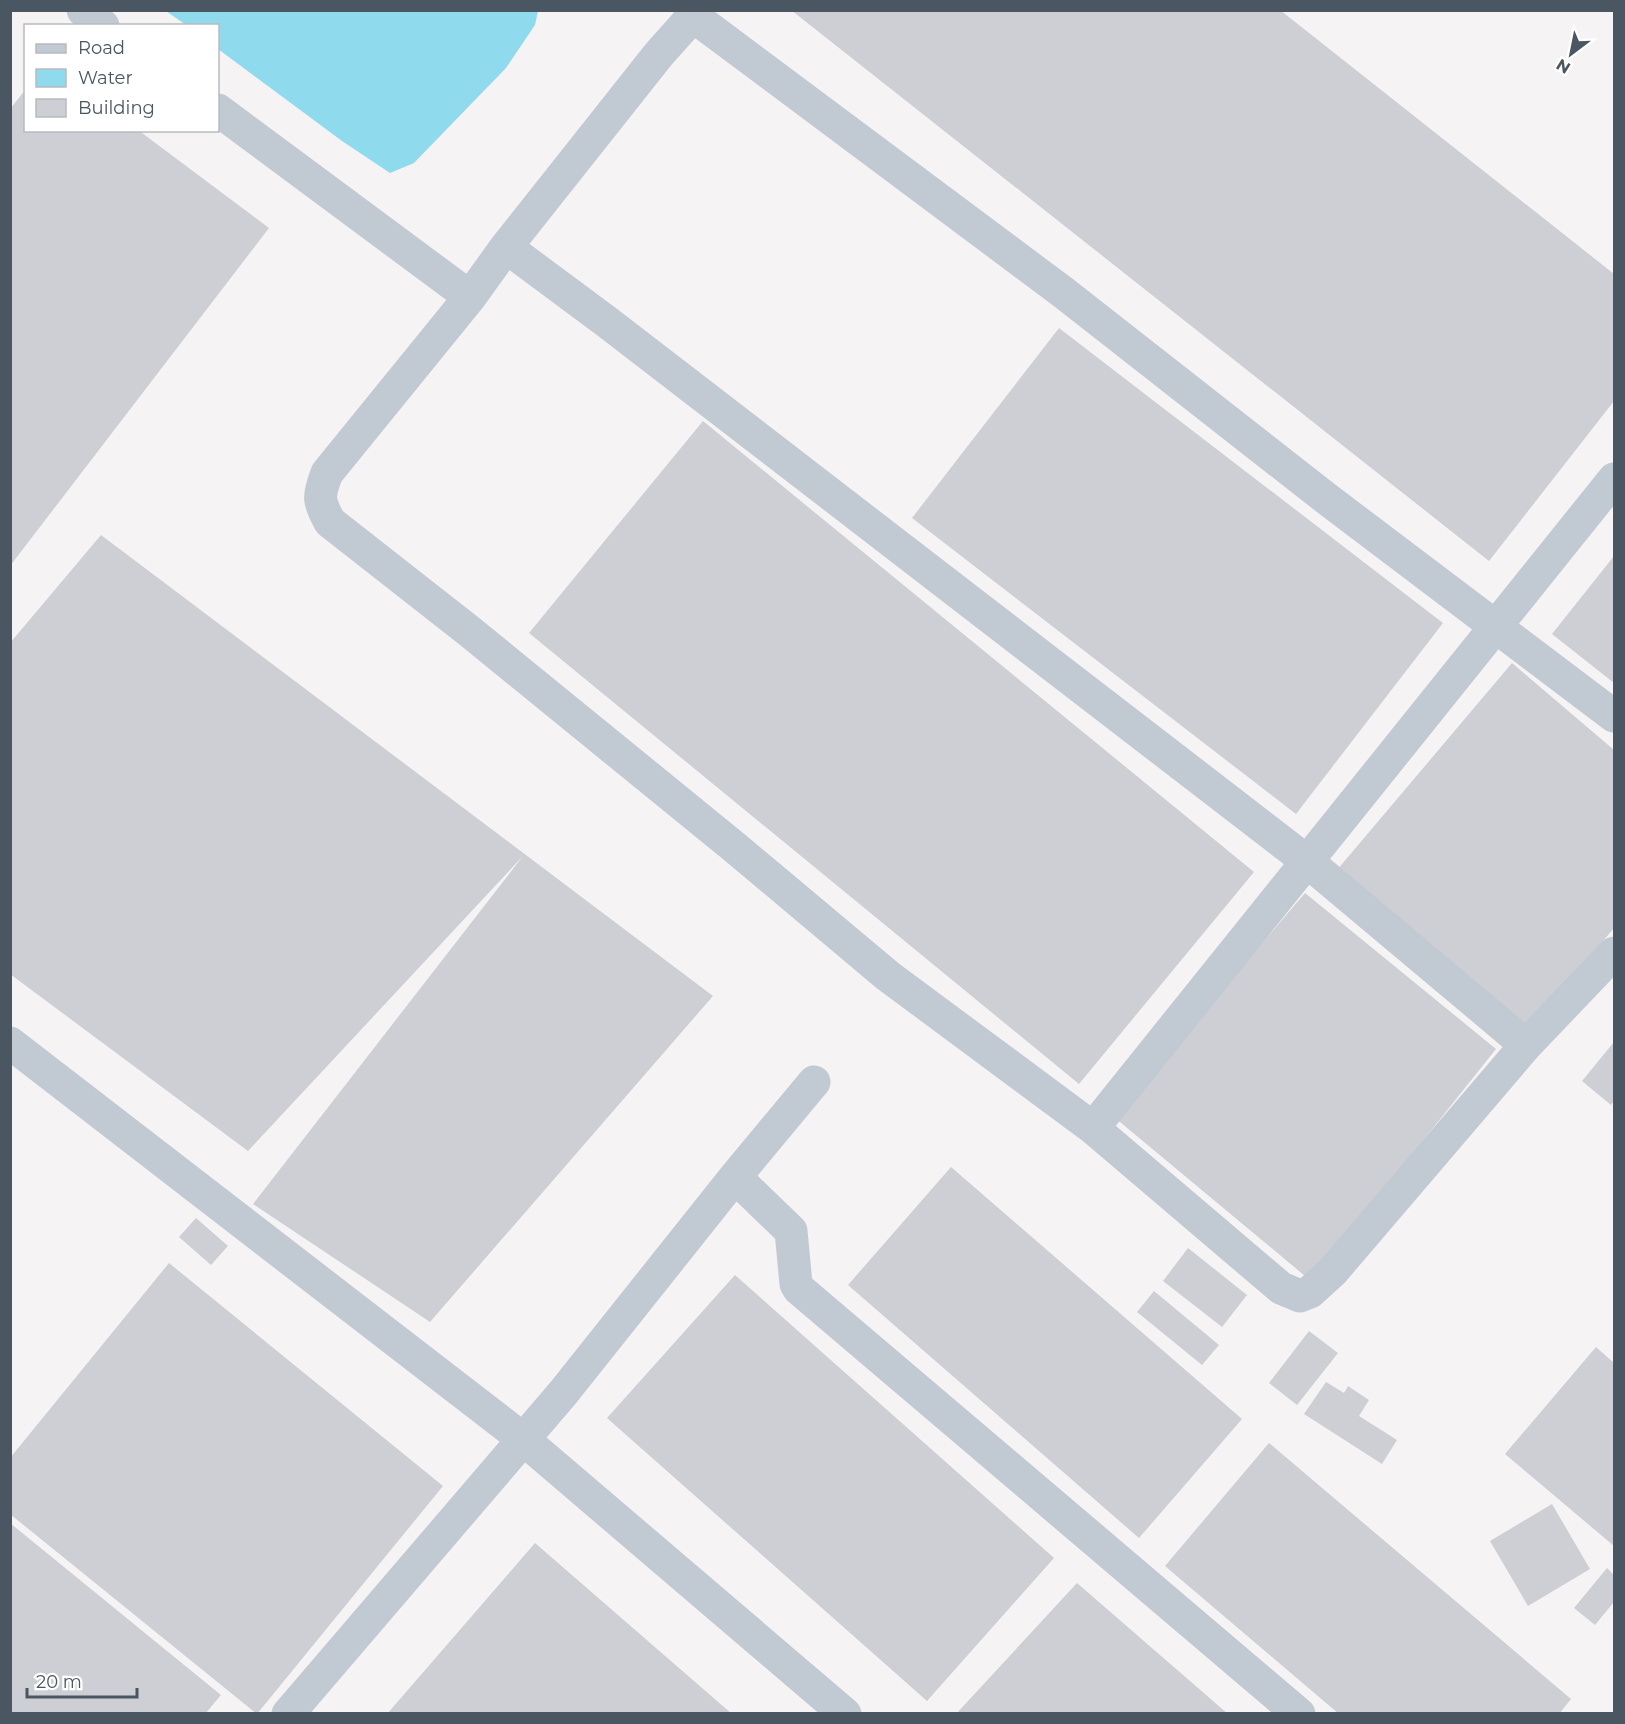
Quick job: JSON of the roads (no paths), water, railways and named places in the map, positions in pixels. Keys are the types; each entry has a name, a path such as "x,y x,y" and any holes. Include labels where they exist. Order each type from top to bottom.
{"lane":[{"path":"83,10 100,24"},
{"path":"1614,716 1245,435 1064,292 691,13 506,247 470,297 327,473 320,490 320,504 330,522 469,631 734,846 888,976 1093,1128 1281,1288 1300,1296 1310,1292 1333,1271 1526,1045 1614,953"},
{"path":"219,111 470,297"},
{"path":"506,247 617,329 1308,862 1526,1045"},
{"path":"1093,1128 1614,479"},
{"path":"10,1043 523,1439 845,1713"},
{"path":"288,1713 563,1393 735,1177 814,1082"},
{"path":"735,1177 791,1231 796,1284 799,1289 1299,1713"}],"water":[{"path":"166,11 538,11 535,25 506,68 414,163 390,173 342,141 219,50 219,24 185,24"}]}
